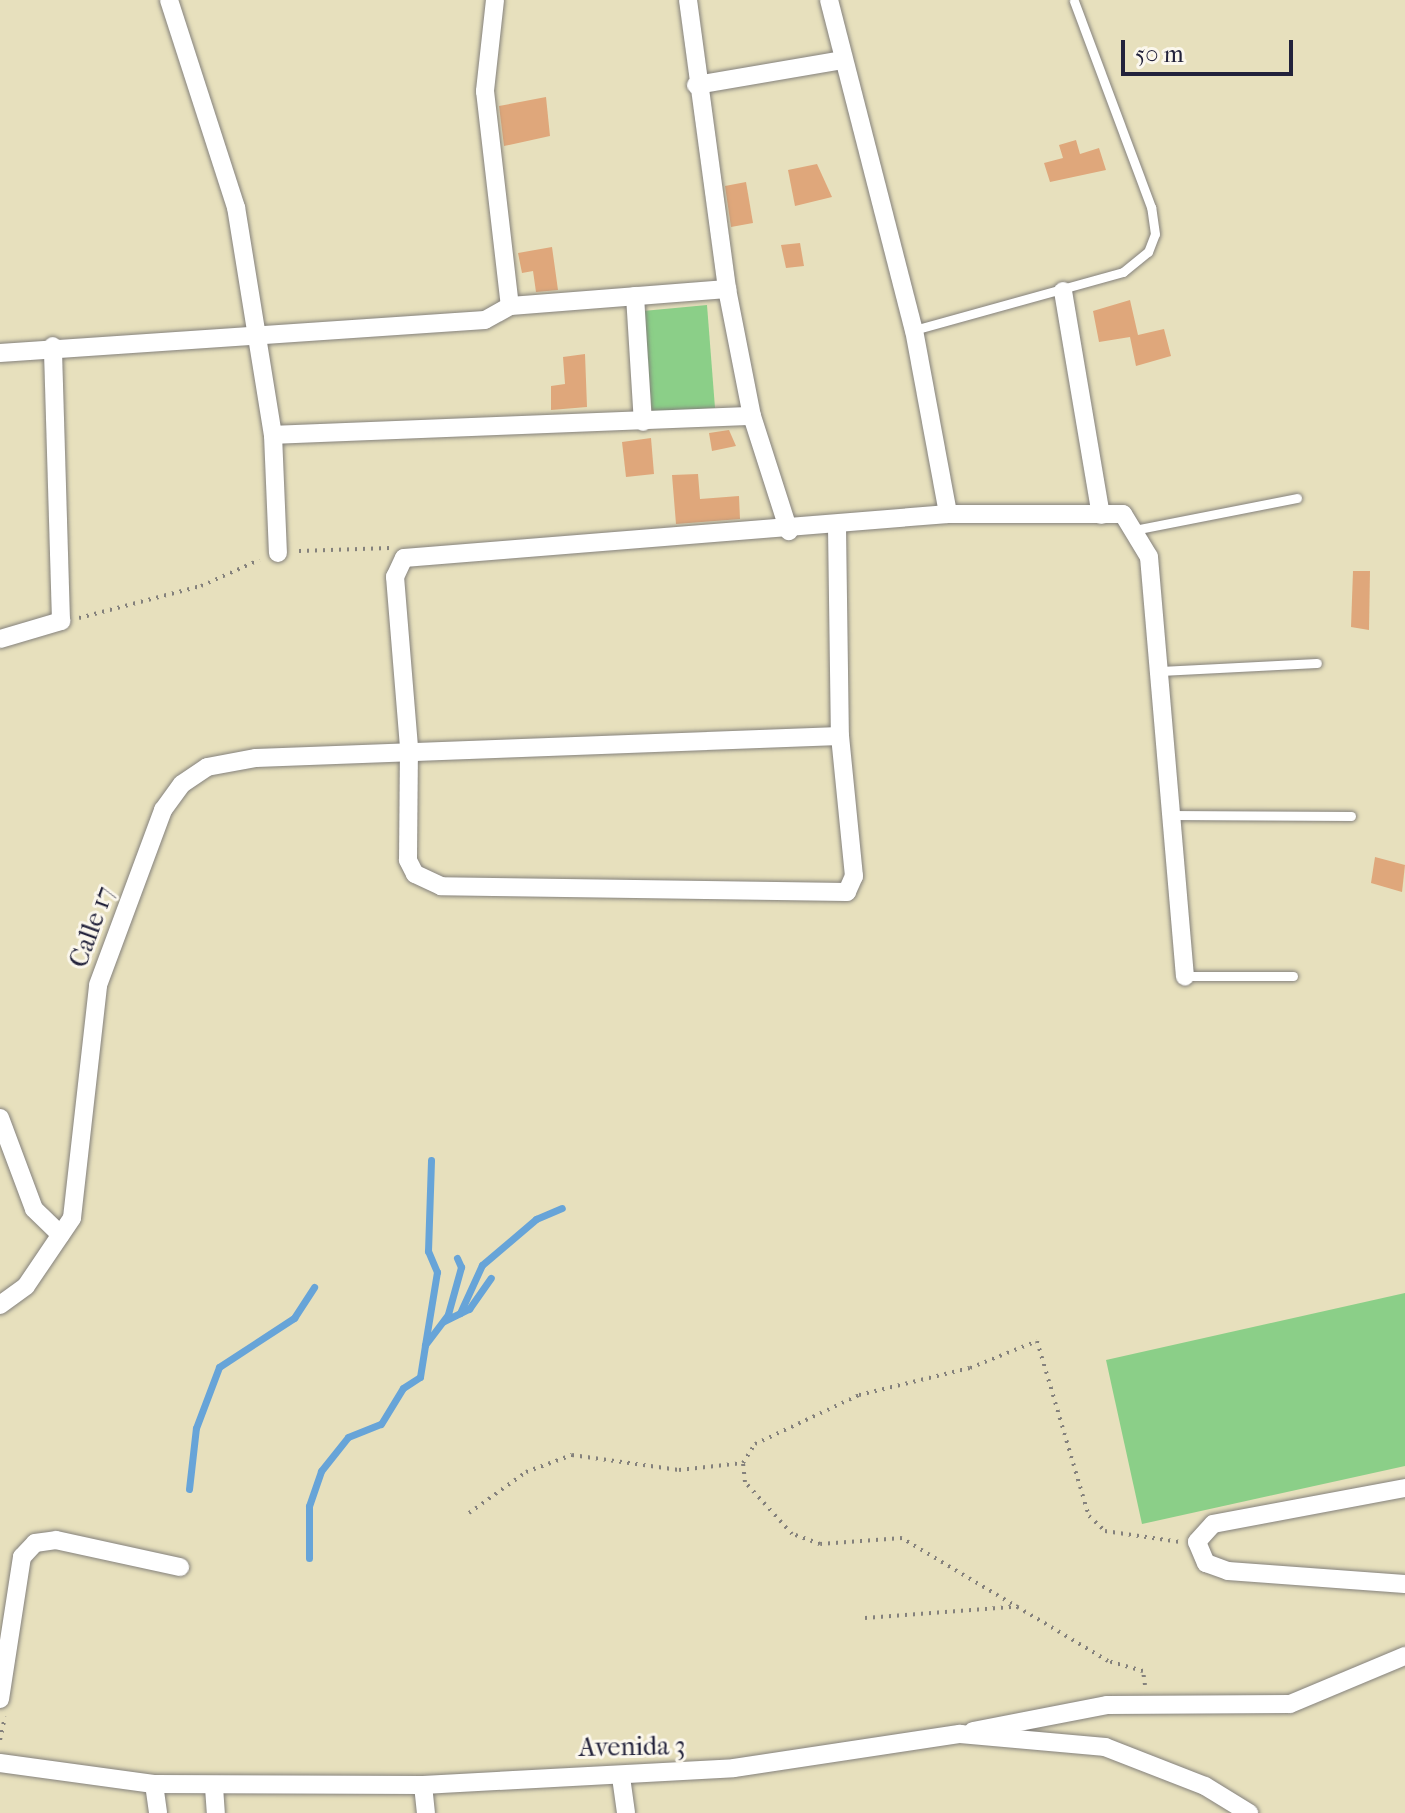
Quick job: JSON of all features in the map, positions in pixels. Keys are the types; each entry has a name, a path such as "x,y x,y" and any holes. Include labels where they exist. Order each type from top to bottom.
{"street":[{"path":"169,0 236,207 273,435 278,553"},
{"path":"495,0 485,91 510,306"},
{"path":"688,0 696,85 727,289 752,416 789,531"},
{"path":"829,0 914,330 948,514"},
{"path":"696,85 842,60"},
{"path":"0,353 53,346 256,331 485,320 510,306 727,289"},
{"path":"1063,291 1101,515"},
{"path":"635,296 643,422"},
{"path":"0,639 61,621 53,346"},
{"path":"273,435 752,416"},
{"path":"837,527 840,736 854,876 847,892 822,895 681,886 431,885 408,860 409,747 395,577 404,558 789,531 948,514 1123,514 1139,529 1149,557 1185,976"},
{"name":"Calle 17","path":"0,1305 26,1286 61,1235 79,1185 98,985 163,810 207,767 256,758 372,757 409,747 840,736"},
{"path":"0,1118 34,1209 61,1235"},
{"path":"1405,1488 1213,1524 1197,1542 1206,1563 1228,1571 1405,1584"},
{"path":"2,1706 7,1597 22,1557 35,1543 56,1540 180,1567"},
{"path":"960,1734 1149,1703 1290,1704 1405,1656"},
{"name":"Avenida 3","path":"0,1763 154,1784 214,1787 423,1785 595,1772 621,1777 848,1756 960,1734 1105,1747 1205,1786 1249,1813"},
{"path":"621,1777 626,1813"},
{"path":"154,1784 158,1813"},
{"path":"423,1785 426,1813"},
{"path":"214,1787 216,1813"}],"lane":[{"path":"914,330 1123,272 1148,252 1155,234 1074,1"},
{"path":"1139,529 1297,498"},
{"path":"1160,671 1317,663"},
{"path":"1172,815 1351,816"},
{"path":"1185,976 1293,976"}],"path":[{"path":"61,621 111,615 278,553 376,546 404,558"},
{"path":"1149,1703 1143,1671 1108,1661 1027,1606 902,1538 820,1544 792,1534 745,1482 743,1463 755,1444 859,1395 970,1368 1037,1341 1094,1524 1158,1542 1197,1542"},
{"path":"469,1513 526,1472 572,1455 679,1470 743,1463"},
{"path":"865,1618 1027,1606"},
{"path":"0,1740 2,1706"}],"green space":[{"path":"707,305 715,408 652,413 643,311"},
{"path":"1405,1293 1405,1466 1142,1524 1106,1360"}],"building":[{"path":"546,97 550,136 504,146 499,106"},
{"path":"1076,140 1080,154 1099,148 1106,170 1050,182 1044,163 1063,158 1059,145"},
{"path":"817,164 832,197 795,206 788,170"},
{"path":"746,182 753,223 731,227 725,186"},
{"path":"800,243 804,266 786,268 781,245"},
{"path":"552,247 558,290 536,292 533,271 522,273 518,253"},
{"path":"1130,300 1138,335 1164,329 1171,356 1136,366 1130,337 1099,342 1093,311"},
{"path":"585,354 587,407 551,410 551,386 565,384 563,357"},
{"path":"729,430 736,446 712,451 709,433"},
{"path":"651,438 654,474 626,477 622,442"},
{"path":"698,474 700,499 739,496 740,519 676,524 672,475"},
{"path":"1353,571 1370,571 1369,630 1351,627"},
{"path":"1375,857 1405,865 1402,892 1371,883"}],"waterway":[{"path":"425,1345 437,1272 428,1251 431,1160"},
{"path":"460,1313 482,1265 536,1219 562,1208"},
{"path":"309,1558 309,1506 321,1471 348,1437 381,1424 403,1388 420,1377 425,1345 448,1314 461,1267 457,1258"},
{"path":"444,1321 469,1309 491,1278"},
{"path":"189,1489 196,1428 219,1367 294,1318 314,1287"}]}
